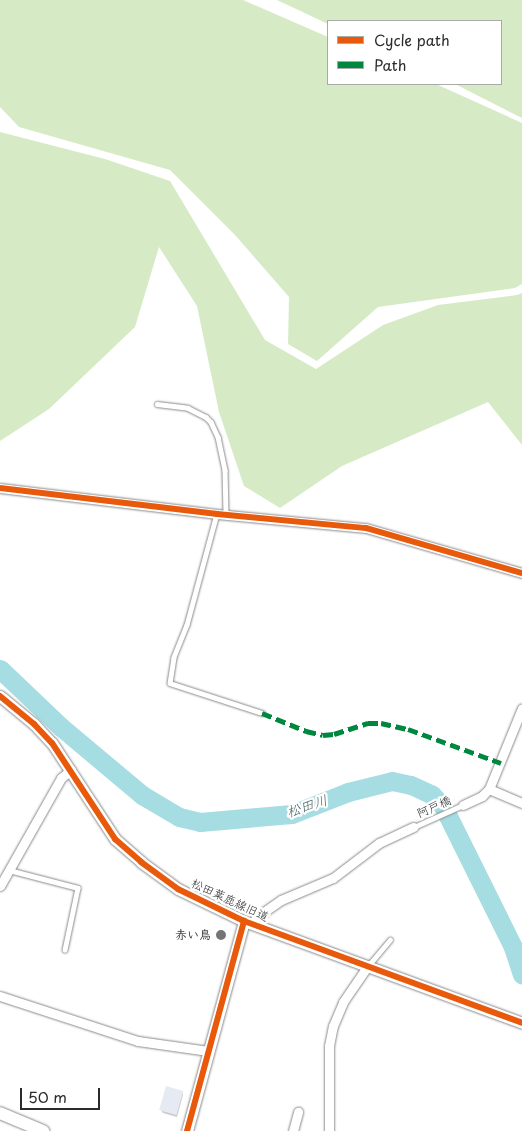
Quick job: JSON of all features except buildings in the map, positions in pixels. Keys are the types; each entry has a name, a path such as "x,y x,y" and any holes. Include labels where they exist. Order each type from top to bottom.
{"main road":[{"path":"0,1113 43,1131"}],"street":[{"path":"0,488 222,514 366,528 522,573"},
{"name":"松田葉鹿線旧道","path":"0,696 34,724 52,743 108,830 141,862 178,889 248,923 522,1023"},
{"path":"463,805 482,796 489,789 522,708"},
{"path":"0,886 61,778 71,770"},
{"path":"489,789 522,802"},
{"path":"187,1131 208,1051 248,923 281,900 333,878 378,843 414,827"},
{"path":"329,1131 329,1046 332,1026 343,1002 367,967"},
{"path":"0,996 138,1041 208,1051"},
{"path":"293,1131 298,1112"}],"lane":[{"path":"157,404 188,408 206,417 211,422 218,437 226,470 222,514 187,625 174,658 170,683 262,712"},
{"name":"阿戸橋","path":"414,827 463,805"},
{"path":"9,870 78,888 65,950"},
{"path":"367,967 390,940"}],"green space":[{"path":"0,0 243,0 327,37 327,85 438,85 522,123 522,284 515,288 378,307 317,361 288,344 289,297 236,236 170,170 19,127 0,107"},
{"path":"277,0 522,0 522,118 457,85 502,85 502,20 327,20 327,24"},
{"path":"0,132 105,159 170,181 265,340 316,369 383,325 438,305 522,293 522,445 488,402 342,466 280,508 244,486 219,412 197,306 159,247 135,327 49,409 0,441"}],"waterway":[{"name":"松田川","path":"0,669 61,727 142,795 179,817 200,822 292,814 348,792 392,781 411,785 432,795 443,806 513,947 522,975"}],"marked path":[{"path":"262,713 306,731 323,735 334,734 368,723 381,723 408,729 501,763"}],"cycle path":[{"path":"0,488 217,514 366,528 522,573"},
{"path":"0,696 34,724 52,743 115,839 141,862 178,889 244,921 522,1023"},
{"path":"187,1131 244,921"}],"place":[{"name":"赤い鳥","path":"221,935"}]}
